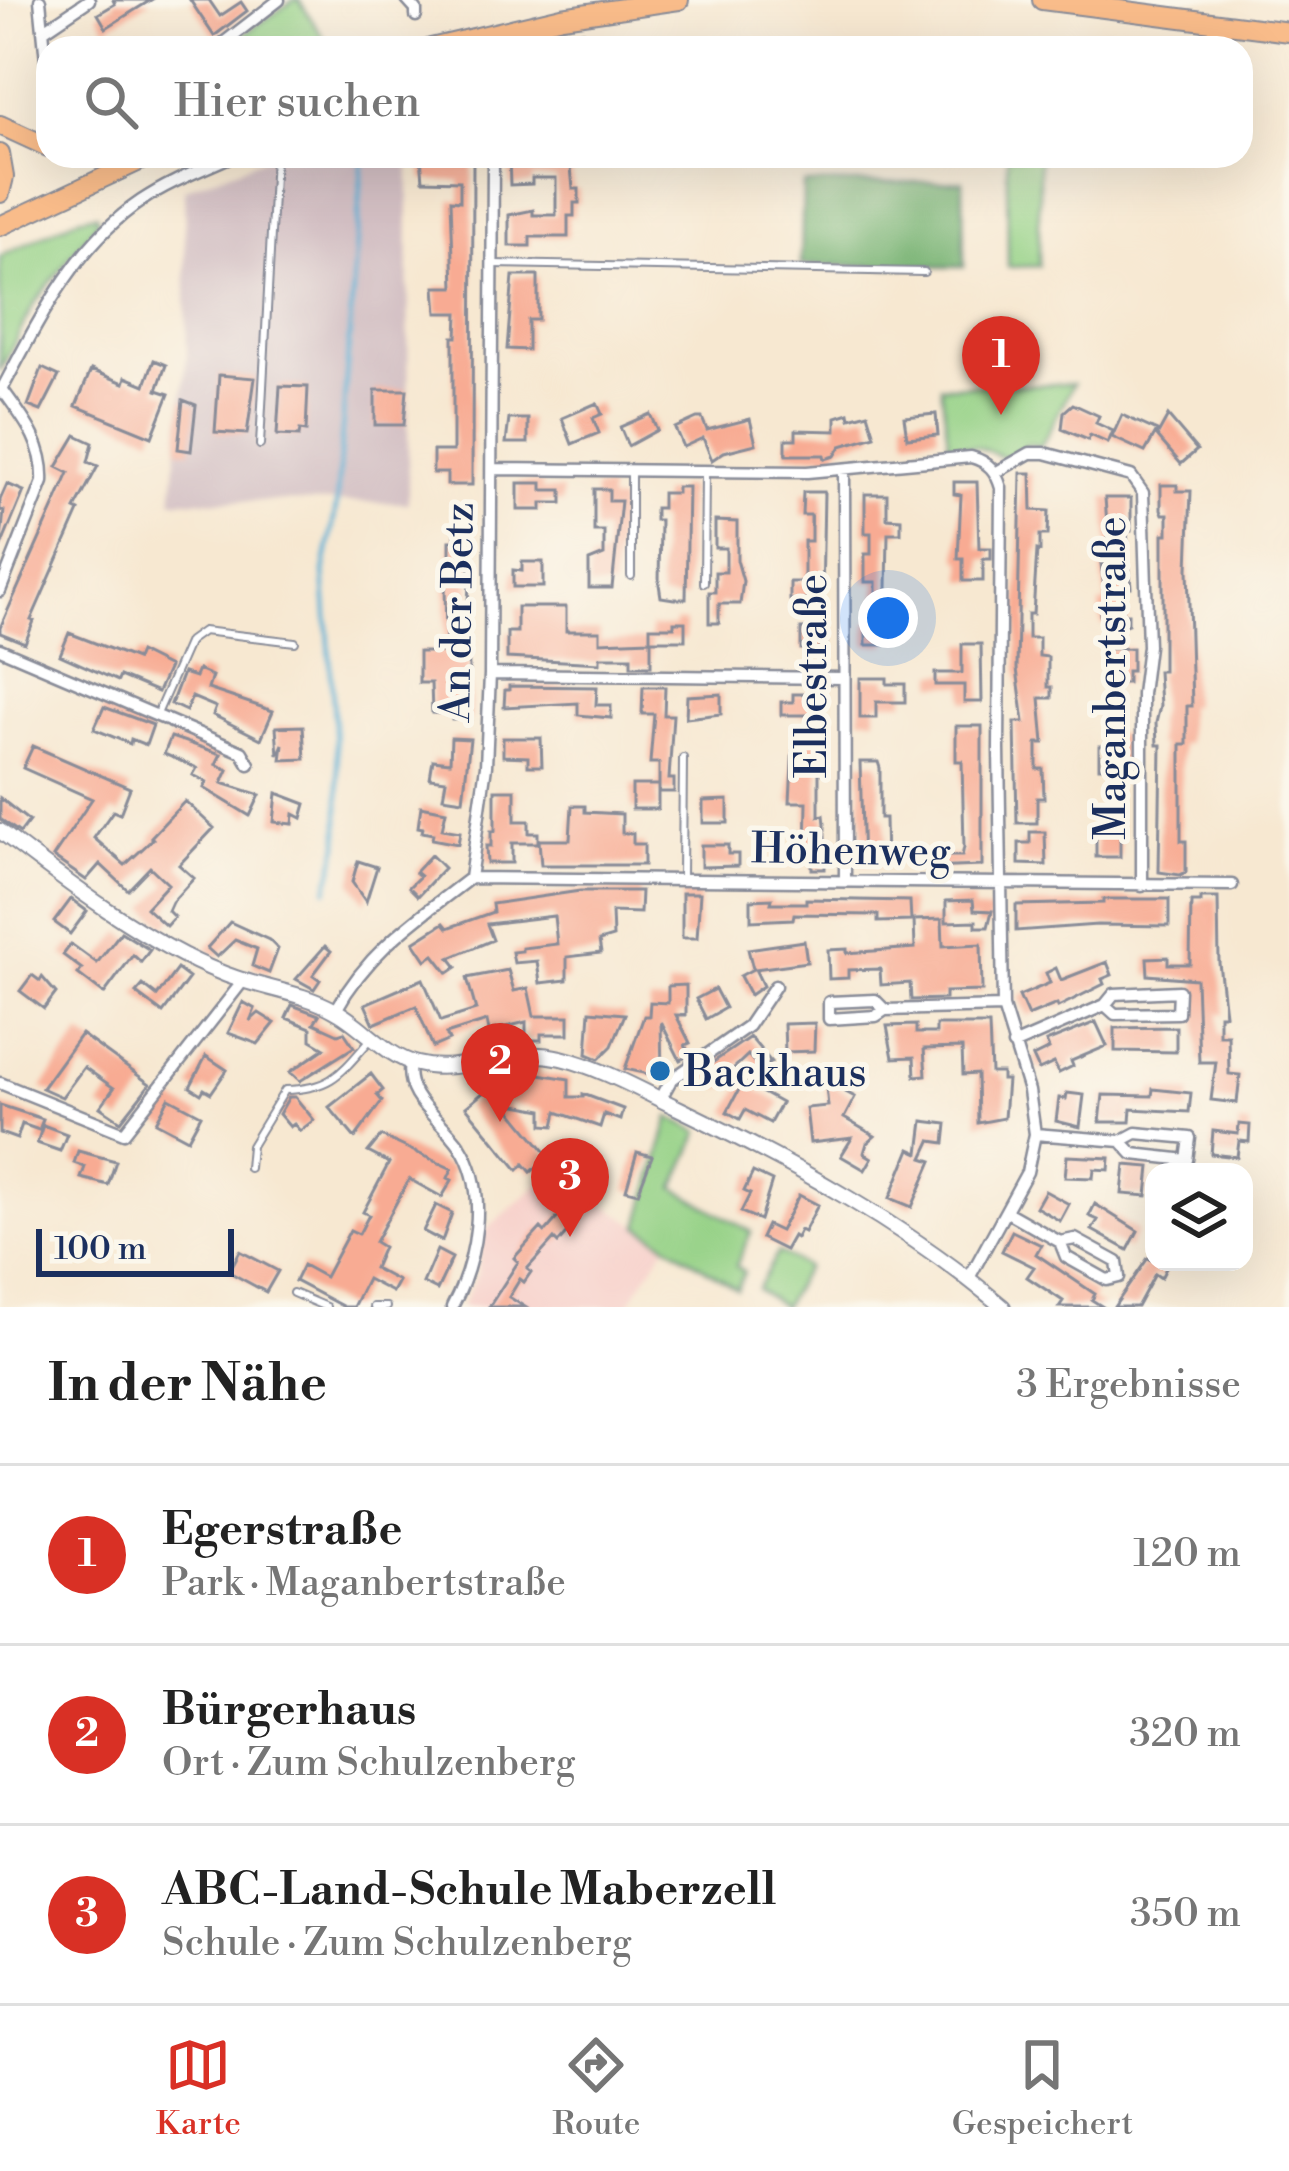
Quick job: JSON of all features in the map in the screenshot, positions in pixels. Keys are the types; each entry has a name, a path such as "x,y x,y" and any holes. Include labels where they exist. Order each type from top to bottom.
{"main road":[{"path":"482,36 562,17 679,0"},
{"path":"1042,0 1289,32"},
{"path":"0,124 36,141"},
{"path":"0,154 4,177 0,193"},
{"path":"0,226 124,168"}],"street":[{"path":"40,0 43,36"},
{"path":"43,32 89,0"},
{"path":"233,36 279,0"},
{"path":"406,0 416,16"},
{"path":"0,591 43,482 44,468 31,431 1,391 46,309 105,232 159,190 206,168"},
{"name":"An der Betz","path":"470,878 486,766 490,674 493,168"},
{"name":"Maganbertstraße","path":"995,473 1030,453 1045,453 1131,476 1143,493 1148,646 1142,694 1142,886"},
{"path":"492,469 844,470 971,457 988,464 995,473 1001,488 1003,1007 1029,1090 1035,1134 1027,1172 969,1278"},
{"name":"Elbestraße","path":"844,470 845,881"},
{"path":"0,649 242,752 249,764"},
{"path":"490,674 844,678"},
{"path":"0,831 164,944 243,980 336,1010 410,1062 443,1067 503,1054 547,1055 660,1100 831,1188 969,1278 1004,1307"},
{"path":"336,1010 355,976 384,945 470,878"},
{"name":"Höhenweg","path":"470,878 1232,885"},
{"path":"0,1082 124,1133 243,980"},
{"path":"660,1100 670,1080 748,1026 775,986"},
{"path":"1013,1045 1105,1005 1114,994 1179,991 1178,1013 1115,1014 1105,1005"},
{"path":"885,1010 875,1000 829,1002 829,1018 876,1016 885,1010 1003,1007"},
{"path":"410,1062 413,1094 461,1147 472,1172 475,1241 452,1307"},
{"path":"1035,1134 1121,1141 1136,1133 1190,1138 1187,1160 1133,1154 1121,1141"},
{"path":"1007,1212 1060,1242 1066,1257 1107,1280 1119,1276 1117,1262 1075,1239 1060,1242"}],"lane":[{"path":"260,445 273,168"},
{"path":"492,265 924,272"},
{"path":"631,472 631,576"},
{"path":"704,583 705,473"},
{"path":"157,714 189,641 203,631 295,642"},
{"path":"682,881 683,758"},
{"path":"249,1168 251,1146 285,1090 320,1088 343,1071 373,1037"},
{"path":"292,1293 326,1307"},
{"path":"373,1307 386,1307"}],"shaded area":[{"path":"239,168 409,168 408,503 172,500 187,355 184,189"},
{"path":"563,1164 598,1200 667,1244 627,1307 461,1307 477,1275 484,1231"}],"green space":[{"path":"299,0 322,36 242,36"},
{"path":"1007,168 1039,168 1039,266 1008,267"},
{"path":"963,181 964,267 801,265 803,184"},
{"path":"96,214 98,221 34,304 0,371 0,257 78,218"},
{"path":"1073,384 1041,446 1026,444 1005,457 976,447 949,447 941,386"},
{"path":"670,1117 700,1132 675,1188 751,1232 736,1266 744,1272 737,1289 639,1226"},
{"path":"778,1252 806,1267 783,1307 757,1289"}],"building":[{"path":"113,0 151,0 106,28 98,14 115,4"},
{"path":"190,0 209,0 220,16 241,2 247,11 214,36"},
{"path":"422,168 473,168 472,485 447,485 447,473 433,473 433,451 453,451 453,337 457,337 458,313 437,313 435,287 454,287 451,200 460,201 460,181 423,180"},
{"path":"509,168 571,168 579,203 574,203 574,216 568,216 568,237 530,237 530,246 509,246 509,215 533,210 533,215 556,215 556,178 532,178 532,184 510,185"},
{"path":"513,276 538,276 538,320 528,320 528,350 507,349"},
{"path":"154,360 166,365 157,390 169,394 152,437 76,406 91,370 124,383 126,377 145,385"},
{"path":"42,368 59,376 41,411 28,406"},
{"path":"219,375 255,378 247,434 215,432"},
{"path":"280,386 308,387 306,431 300,430 299,436 277,435"},
{"path":"375,390 407,390 404,425 375,425"},
{"path":"183,400 196,405 191,451 178,449"},
{"path":"597,403 602,414 593,418 599,433 572,444 562,418"},
{"path":"1073,404 1099,416 1096,423 1113,431 1108,443 1062,429 1064,412"},
{"path":"849,413 850,418 868,413 875,436 841,446 835,456 825,459 824,455 786,455 786,439 796,439 796,430 836,431 836,417"},
{"path":"650,414 657,430 628,446 620,427"},
{"path":"936,414 938,435 907,438 904,417"},
{"path":"1122,415 1157,431 1145,452 1112,437"},
{"path":"1168,416 1197,450 1181,464 1157,436"},
{"path":"702,418 707,430 750,419 756,444 712,460 703,438 683,447 675,428"},
{"path":"509,419 528,419 528,443 506,443"},
{"path":"76,435 93,443 88,462 98,466 75,509 79,511 25,643 0,633 0,628 69,473 57,467"},
{"path":"1021,473 1031,473 1032,510 1049,511 1048,535 1040,535 1037,550 1033,614 1028,614 1028,638 1039,638 1039,656 1048,657 1048,687 1052,687 1052,698 1040,698 1044,743 1037,743 1037,769 1043,769 1044,798 1037,798 1037,823 1017,823 1015,722 1024,722 1017,669"},
{"path":"954,482 977,482 979,548 991,548 991,559 983,559 983,581 963,581 963,559 958,559 961,495 954,494"},
{"path":"518,483 542,483 542,490 562,490 562,503 542,503 542,510 518,510"},
{"path":"7,484 24,491 0,549 4,511 0,500"},
{"path":"1161,485 1191,491 1192,706 1187,706 1187,744 1181,744 1181,841 1186,841 1186,872 1180,875 1159,872 1161,745 1157,745 1156,723 1158,671 1163,671 1163,534 1168,534"},
{"path":"677,487 688,487 686,599 661,597 659,584 660,520 655,520 655,508 662,508 662,493 677,493"},
{"path":"594,489 609,489 609,501 621,501 612,588 589,588 589,561 604,555 604,531 594,531"},
{"path":"803,492 824,492 822,600 790,600 790,582 804,582 804,541 811,541 811,515 802,515"},
{"path":"865,494 887,494 887,518 901,519 901,533 888,533 886,645 866,645 866,622 876,622 876,582 865,582 871,533 865,533"},
{"path":"1105,498 1131,498 1131,531 1127,531 1131,587 1123,587 1123,614 1128,614 1128,624 1120,627 1102,625 1100,614 1100,603 1106,603 1101,564 1110,564"},
{"path":"715,521 737,522 737,560 743,581 740,604 719,604 719,623 709,623 709,592 715,592 715,572 726,572 726,548 715,548"},
{"path":"455,534 472,534 467,619 471,719 452,720 451,714 432,713 431,683 419,683 419,652 446,652 445,580 450,580 450,541 455,541"},
{"path":"522,562 543,562 543,587 513,587 513,570 522,571"},
{"path":"813,601 826,602 827,649 801,649 801,629 813,629"},
{"path":"517,607 566,607 566,631 600,631 600,642 650,640 650,627 674,627 674,622 685,622 685,640 651,640 651,666 631,666 631,657 600,657 600,663 507,658 507,632 517,632"},
{"path":"69,633 136,659 139,652 169,667 158,692 120,676 118,681 60,655"},
{"path":"962,644 981,644 982,702 964,702 964,685 935,685 935,673 962,673"},
{"path":"1132,648 1127,683 1111,683 1110,671 1103,672 1103,649"},
{"path":"198,670 212,676 208,689 273,711 261,739 213,715 216,707 192,697 186,711 171,704 183,673 195,677"},
{"path":"860,678 905,684 905,702 876,702 876,718 860,718"},
{"path":"509,686 597,687 596,705 611,705 611,718 578,715 578,703 504,707"},
{"path":"643,687 665,687 664,715 673,715 669,779 674,779 674,792 659,792 659,763 650,763 654,714 642,714"},
{"path":"721,694 721,714 686,718 687,696"},
{"path":"793,694 820,694 820,717 824,717 823,740 819,740 819,816 824,815 825,869 812,869 812,854 806,854 807,802 790,802 793,742 809,742 809,715 781,715 781,702 793,702"},
{"path":"104,707 153,725 146,745 131,739 130,744 94,729"},
{"path":"303,726 305,759 281,760 283,744 278,755 276,727"},
{"path":"956,726 982,726 982,866 927,868 927,856 962,856 964,847 962,761 956,761"},
{"path":"1106,734 1122,734 1125,767 1099,767 1099,746 1106,746"},
{"path":"171,737 221,754 216,764 228,770 222,783 260,795 250,816 204,788 207,782 193,775 197,768 164,754"},
{"path":"451,738 470,739 463,800 443,797 446,780 430,778 433,760 450,762"},
{"path":"503,738 541,738 542,766 528,766 528,757 503,756"},
{"path":"33,746 130,788 120,814 113,811 94,838 125,865 185,801 214,828 179,865 194,878 172,902 168,911 174,917 166,926 146,908 168,884 150,867 128,890 100,864 86,880 53,857 92,799 23,768"},
{"path":"860,762 878,762 880,768 886,865 863,865"},
{"path":"632,785 658,785 658,809 632,809"},
{"path":"495,790 515,790 515,821 529,821 529,833 538,833 538,843 512,843 512,863 487,863 486,846 491,846 491,831 495,831"},
{"path":"277,793 306,804 302,818 294,814 293,824 274,822"},
{"path":"0,798 29,821 20,833 0,819"},
{"path":"728,800 728,823 703,823 703,801"},
{"path":"421,806 446,811 442,829 460,832 458,844 422,832 418,827"},
{"path":"572,806 585,806 585,812 622,814 622,833 633,833 633,844 644,844 644,865 541,865 539,840 570,840"},
{"path":"1120,823 1120,857 1096,857 1096,830"},
{"path":"1030,832 1045,832 1046,865 1019,864 1019,843 1030,843"},
{"path":"701,845 728,845 728,854 738,854 738,866 701,867"},
{"path":"431,855 444,868 418,896 409,887"},
{"path":"358,861 377,867 366,902 352,882"},
{"path":"580,891 641,891 640,913 612,912 613,937 599,941 601,953 567,957 567,980 540,983 537,961 514,963 512,952 557,944 554,916 487,924 493,940 450,958 457,967 448,973 434,955 426,960 414,942 444,923 448,928 493,912 492,904"},
{"path":"682,893 700,893 697,938 682,938"},
{"path":"1201,898 1218,898 1225,1014 1219,1014 1219,1035 1228,1035 1229,1074 1240,1075 1237,1103 1211,1100 1216,1062 1199,1062 1196,979 1148,975 1147,958 1168,957 1168,964 1190,964 1191,902 1201,902"},
{"path":"71,899 87,911 70,934 54,922"},
{"path":"772,899 771,903 910,901 911,921 878,922 878,915 794,914 793,919 751,921 751,900"},
{"path":"1103,899 1169,899 1169,926 1016,931 1016,905 1103,903"},
{"path":"973,900 974,910 992,911 988,927 976,927 976,921 946,922 946,901"},
{"path":"942,919 943,946 981,944 982,991 945,992 945,999 911,1000 910,983 881,985 880,969 848,970 848,978 829,979 828,950 915,948 914,920"},
{"path":"230,922 278,949 269,973 252,966 257,949 235,940 217,957 207,948"},
{"path":"121,932 150,950 141,962 133,955 104,994 63,955 71,944 97,963"},
{"path":"804,941 807,962 755,969 763,986 750,995 740,976 753,969 748,949"},
{"path":"325,946 331,951 313,975 320,980 314,989 296,979"},
{"path":"1107,962 1112,975 1102,979 1104,984 1028,1016 1019,996 1050,983 1046,973 1056,968 1061,980"},
{"path":"177,969 189,978 163,1013 136,993 143,985 157,996"},
{"path":"508,970 514,991 528,988 534,1016 569,1016 569,1034 541,1034 541,1040 526,1040 526,1022 489,1031 487,1021 446,1034 449,1040 433,1047 416,1006 374,1024 365,1004 423,979 441,1021 476,1010 467,978"},
{"path":"32,975 40,981 42,977 56,993 44,1009 20,991"},
{"path":"686,985 686,1015 676,1015 690,1043 685,1045 690,1055 680,1060 661,1022 662,1077 625,1069 644,1016 649,1016 650,1002 668,1003 668,986"},
{"path":"715,989 725,1008 706,1019 696,999"},
{"path":"243,1002 255,1009 250,1021 259,1013 275,1023 258,1044 228,1033"},
{"path":"292,1005 319,1015 314,1023 338,1034 344,1032 354,1047 300,1081 290,1072 325,1048 311,1040 311,1028 286,1018"},
{"path":"590,1011 625,1014 612,1046 599,1059 587,1054"},
{"path":"1096,1022 1107,1046 1071,1061 1073,1066 1059,1073 1054,1063 1039,1070 1033,1057 1049,1049 1046,1042"},
{"path":"815,1023 814,1051 785,1052 784,1024"},
{"path":"916,1025 916,1033 936,1033 936,1025 989,1025 991,1073 1002,1073 1002,1080 1007,1080 1004,1118 978,1123 977,1074 963,1075 962,1048 924,1049 926,1075 915,1076 914,1057 893,1058 887,1026"},
{"path":"1176,1027 1176,1052 1115,1051 1115,1028"},
{"path":"81,1034 150,1084 121,1121 100,1107 114,1088 84,1067 62,1097 42,1088"},
{"path":"750,1037 771,1062 761,1070 748,1055 733,1069 739,1077 722,1088 706,1074 706,1067"},
{"path":"206,1056 227,1070 211,1093 204,1089 201,1094 190,1087"},
{"path":"539,1066 539,1074 569,1079 569,1097 583,1094 623,1109 620,1120 604,1114 600,1127 557,1112 554,1126 543,1125 543,1110 505,1103 506,1068"},
{"path":"371,1074 383,1090 377,1095 382,1101 355,1138 329,1107"},
{"path":"743,1082 781,1103 770,1123 745,1110 740,1119 727,1112"},
{"path":"491,1086 549,1156 531,1172 524,1164 518,1170 466,1107"},
{"path":"826,1087 855,1097 844,1118 875,1136 864,1153 872,1158 865,1170 841,1156 852,1138 810,1143 806,1108 828,1106"},
{"path":"1153,1089 1191,1093 1189,1112 1131,1109 1130,1122 1100,1122 1103,1095 1152,1096"},
{"path":"1067,1093 1084,1095 1080,1127 1056,1121 1059,1098 1066,1099"},
{"path":"289,1097 295,1097 314,1120 300,1131 279,1114"},
{"path":"169,1098 201,1115 188,1139 156,1122"},
{"path":"0,1105 43,1119 39,1130 22,1124 17,1139 0,1133"},
{"path":"923,1121 947,1124 945,1143 931,1141 923,1158 932,1161 912,1207 890,1198 910,1149 919,1153"},
{"path":"1239,1124 1250,1125 1249,1142 1239,1141 1237,1157 1211,1154 1213,1131 1238,1134"},
{"path":"43,1125 67,1134 60,1151 37,1143"},
{"path":"381,1136 452,1169 448,1178 452,1180 442,1197 409,1179 375,1242 383,1247 374,1268 398,1281 392,1292 367,1279 353,1307 344,1307 295,1281 303,1265 325,1277 350,1230 359,1234 369,1215 363,1212 389,1163 368,1152"},
{"path":"78,1151 116,1161 108,1185 81,1178 85,1167 74,1163"},
{"path":"637,1152 652,1156 638,1193 626,1190"},
{"path":"1067,1156 1110,1158 1109,1170 1094,1169 1093,1178 1065,1177"},
{"path":"1125,1165 1145,1167 1145,1196 1122,1194"},
{"path":"753,1172 772,1181 760,1220 741,1212"},
{"path":"1045,1191 1069,1204 1060,1221 1036,1207"},
{"path":"799,1195 818,1205 804,1232 793,1236 785,1250 761,1238 767,1225 780,1231"},
{"path":"1095,1204 1138,1231 1128,1250 1092,1230 1098,1220 1089,1216"},
{"path":"436,1205 452,1213 442,1241 423,1231"},
{"path":"565,1209 578,1220 527,1269 531,1272 524,1282 520,1279 509,1297 525,1307 489,1307 518,1262 514,1258"},
{"path":"1012,1231 1041,1245 1036,1254 1095,1294 1092,1300 1103,1307 1059,1307 1063,1301 1027,1277 1034,1267 1002,1251"},
{"path":"437,1250 452,1258 437,1290 423,1283"},
{"path":"240,1251 278,1271 266,1292 229,1272"},
{"path":"1145,1262 1145,1271 1164,1271 1161,1278 1155,1274 1137,1307 1114,1307"}],"waterway":[{"path":"327,890 339,845 339,788 324,572 336,508 362,168"}],"place":[{"name":"Egerstraße","path":"1001,415"},
{"name":"Backhaus","path":"660,1071"},
{"name":"Bürgerhaus","path":"500,1122"},
{"name":"ABC-Land-Schule Maberzell","path":"570,1237"}]}
